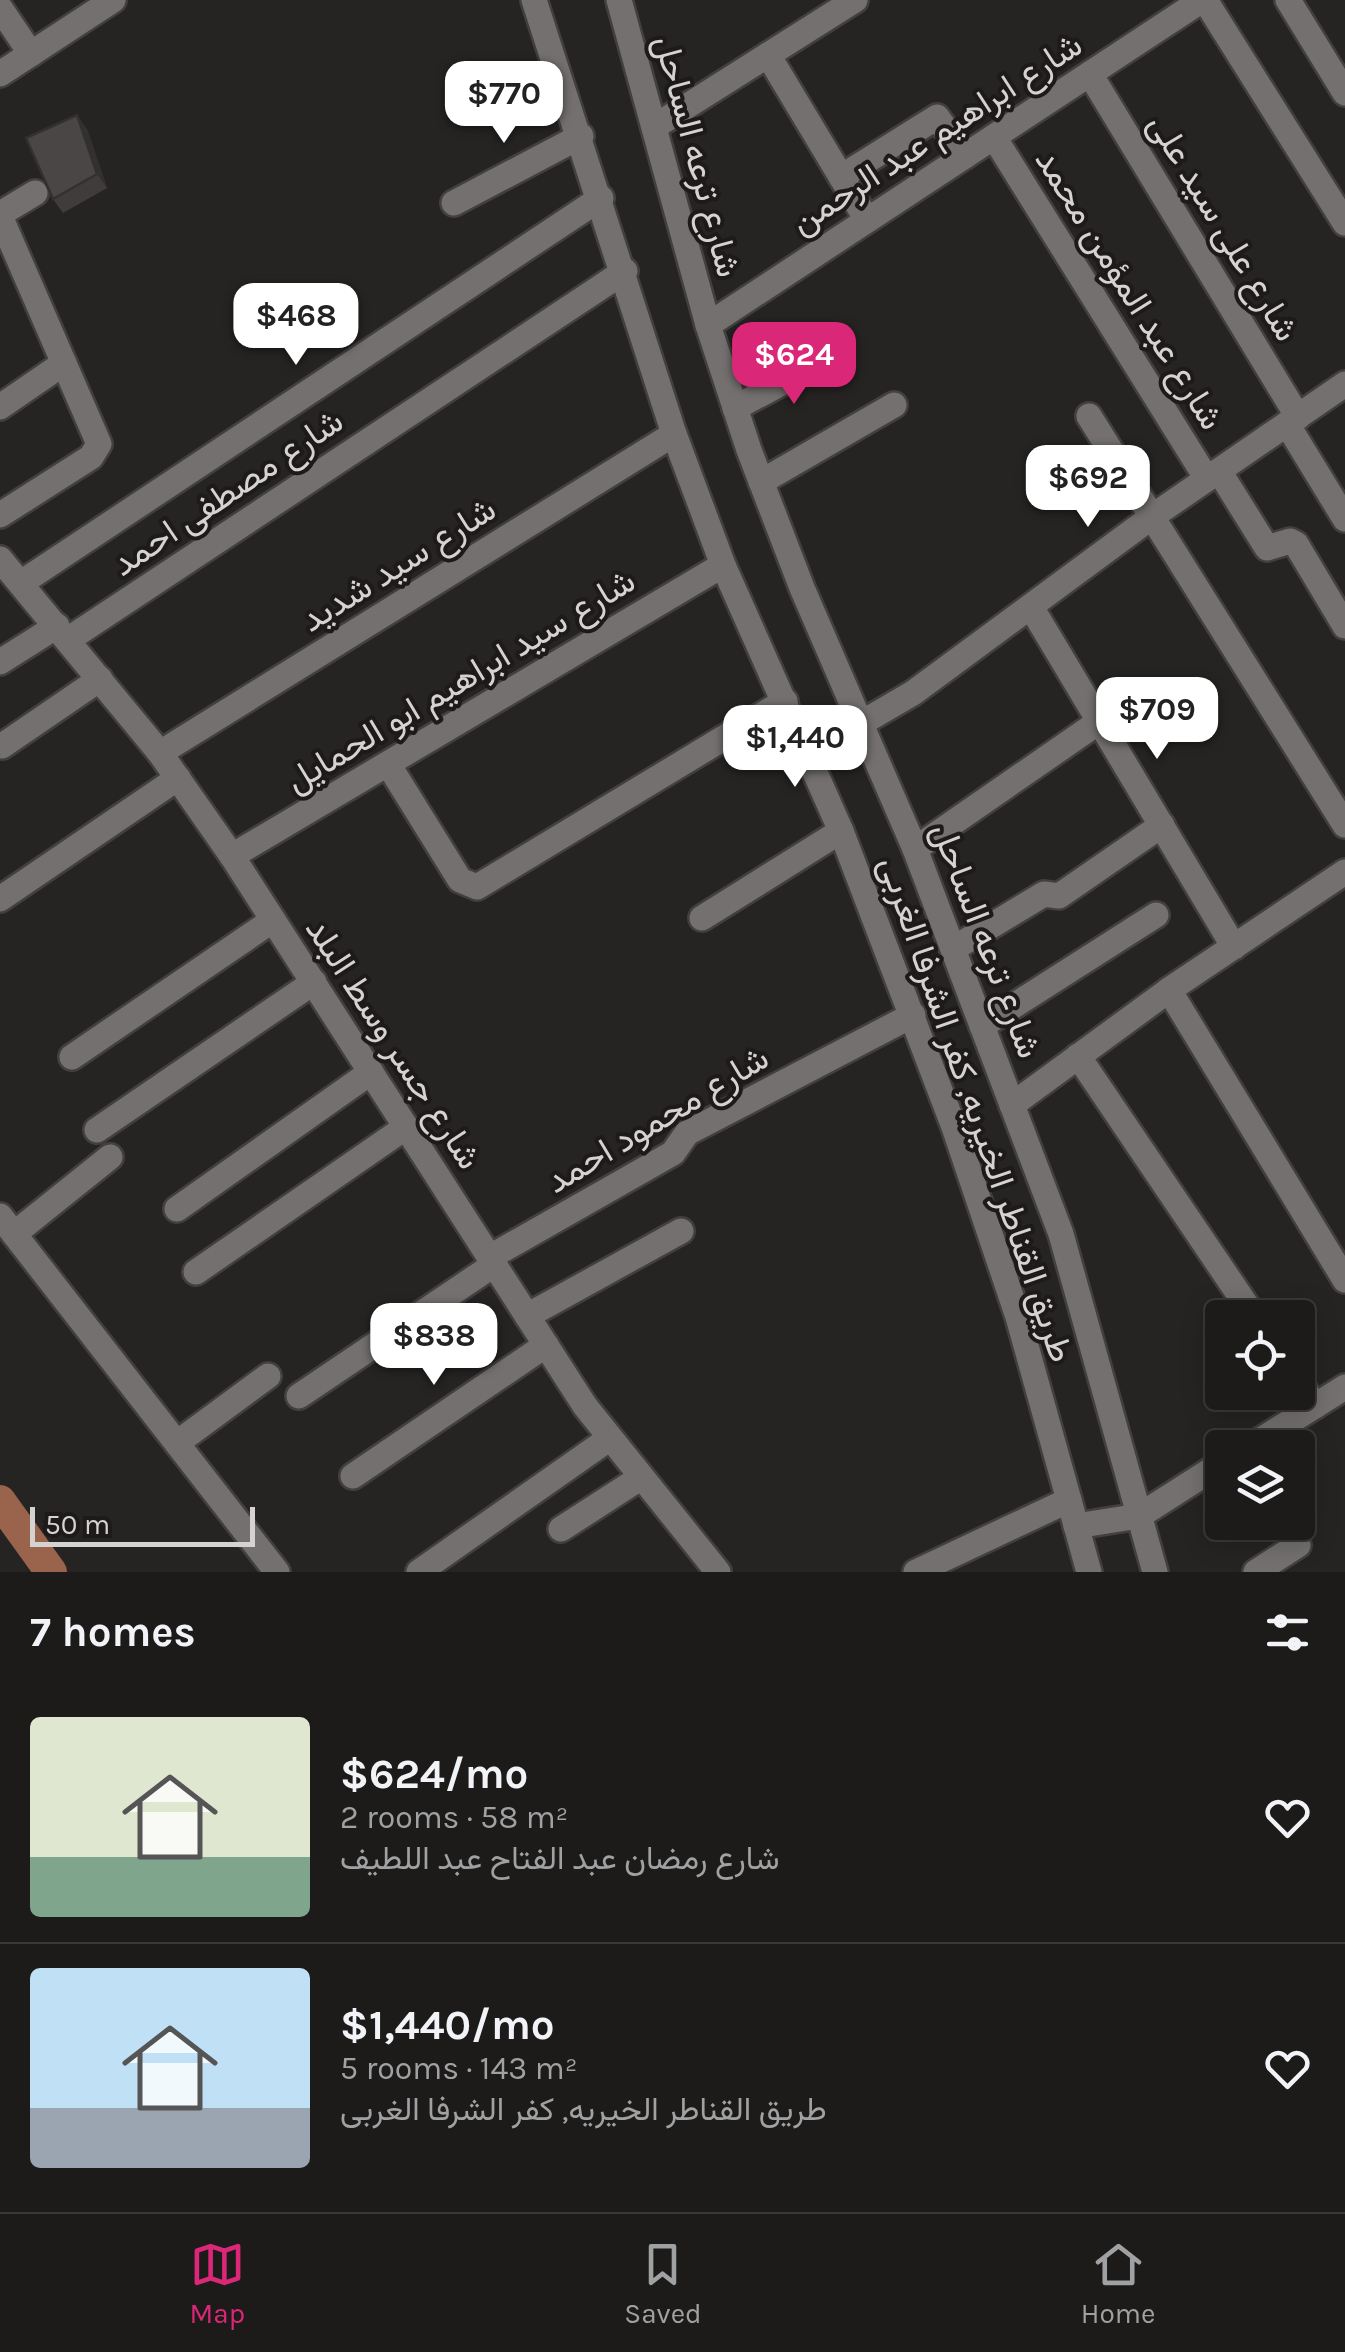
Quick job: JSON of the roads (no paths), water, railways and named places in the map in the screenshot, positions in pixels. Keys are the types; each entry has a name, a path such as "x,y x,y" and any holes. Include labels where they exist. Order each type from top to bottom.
{"street":[{"path":"0,74 113,0"},
{"name":"طريق القناطر الخيريه, كفر الشرفا الغربى","path":"534,0 674,434 723,565 810,754 914,1016 1018,1317 1070,1500 1085,1524 1090,1572"},
{"name":"شارع ترعه الساحل","path":"618,0 735,408 761,482 915,849 1079,1289 1134,1516 1155,1572"},
{"path":"654,127 855,0"},
{"path":"1204,0 1345,223"},
{"name":"شارع ابراهيم عبد الرحمن","path":"708,324 1204,0"},
{"path":"1288,0 1345,93"},
{"path":"0,8 31,54"},
{"path":"768,55 868,220"},
{"name":"شارع على سيد على","path":"1090,74 1292,420 1345,519"},
{"path":"841,177 937,117 966,156"},
{"path":"454,204 581,136"},
{"name":"شارع عبد المؤمن محمد","path":"994,137 1213,475 1267,548 1290,541 1296,544 1345,626"},
{"path":"0,515 97,452 96,437 0,215 35,193"},
{"path":"21,583 601,198"},
{"name":"شارع مصطفى احمد","path":"0,662 63,632 624,271"},
{"path":"735,408 828,358"},
{"path":"0,408 64,363"},
{"path":"810,754 863,726 1153,516 1345,384"},
{"path":"761,482 894,405"},
{"path":"1089,416 1345,825"},
{"name":"شارع سيد شديد","path":"160,753 674,434"},
{"name":"شارع جسر وسط البلد","path":"0,559 178,778 274,920 546,1345 640,1478 718,1572"},
{"name":"شارع سيد ابراهيم ابو الحمايل","path":"232,856 723,565"},
{"path":"1031,607 1234,947"},
{"path":"2,746 100,679"},
{"path":"388,764 460,880 477,888 784,701"},
{"path":"915,849 1100,722"},
{"path":"0,899 178,778"},
{"path":"953,949 1044,894 1058,896 1162,826"},
{"path":"702,918 841,830"},
{"path":"1012,1105 1169,990 1345,872"},
{"path":"982,1026 1156,915"},
{"path":"72,1058 274,920"},
{"path":"97,1130 314,982"},
{"path":"1169,990 1345,1280"},
{"name":"شارع محمود احمد","path":"299,1396 492,1261 672,1153 687,1133 914,1016"},
{"path":"1078,1056 1243,1300"},
{"path":"177,1209 371,1072"},
{"path":"196,1272 406,1127"},
{"path":"110,1157 7,1225 277,1572"},
{"path":"527,1316 681,1230"},
{"path":"353,1476 546,1345"},
{"path":"177,1443 268,1376"},
{"path":"1315,1406 1345,1387"},
{"path":"1277,1430 1309,1410"},
{"path":"420,1572 610,1438"},
{"path":"1085,1524 1134,1516 1205,1474"},
{"path":"562,1530 640,1478"},
{"path":"916,1572 1070,1500"},
{"path":"1256,1572 1298,1545"}],"waterway":[{"path":"0,1501 51,1572"}]}
